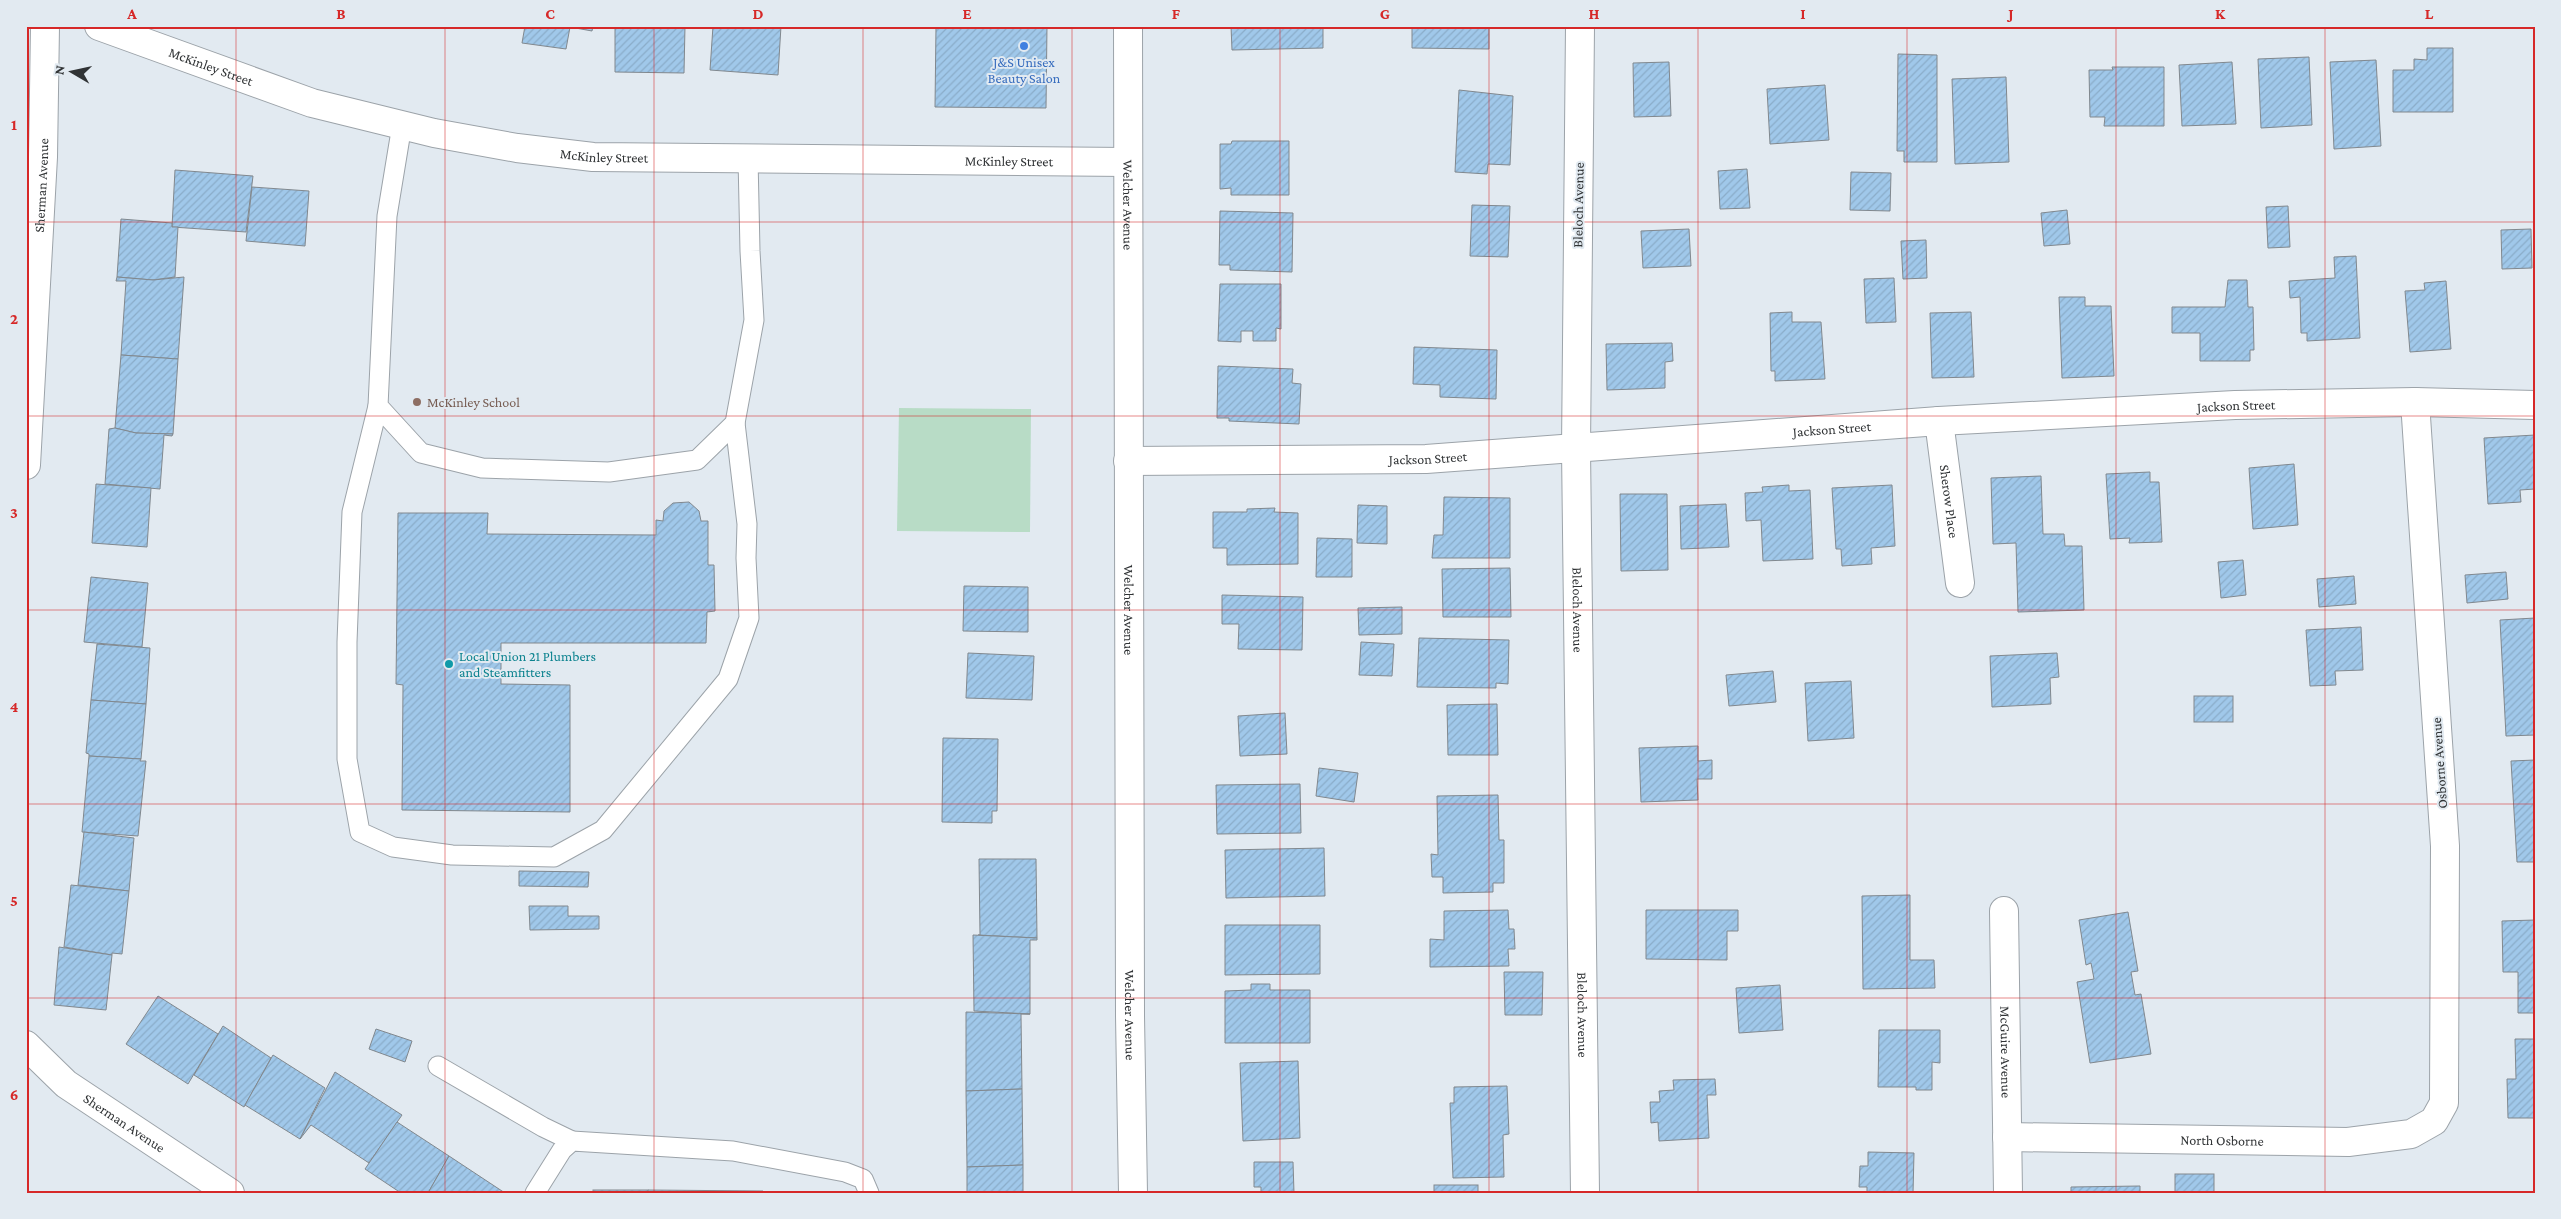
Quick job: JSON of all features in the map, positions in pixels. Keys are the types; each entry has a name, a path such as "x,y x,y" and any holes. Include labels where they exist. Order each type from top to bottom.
{"street":[{"name":"Sherman Avenue","path":"26,465 43,157 45,26"},
{"name":"McKinley Street","path":"99,26 312,103 402,125 517,148 593,157 1127,162"},
{"name":"Welcher Avenue","path":"1128,26 1128,461 1133,1193"},
{"name":"Bleloch Avenue","path":"1580,26 1576,449 1585,1193"},
{"name":"Jackson Street","path":"1128,461 1426,459 1939,421 2235,405 2415,402 2535,405"},
{"name":"Osborne Avenue","path":"2415,402 2445,846 2444,1103 2434,1121"},
{"name":"Sherow Place","path":"1939,421 1960,583"},
{"name":"McGuire Avenue","path":"2004,911 2008,1193"},
{"name":"Sherman Avenue","path":"26,1045 66,1084 230,1193"},
{"name":"North Osborne","path":"2007,1137 2348,1142 2411,1134 2434,1121"}],"lane":[{"path":"402,125 387,216 378,406 352,512 347,642 347,759 360,832 393,847 452,855 554,857 603,830 728,679 749,618 747,524 736,423 754,320 748,158"},
{"path":"378,406 422,454 482,468 609,472 697,460 736,423"},
{"path":"438,1066 542,1127 572,1141 733,1151 845,1172 863,1179 869,1193"},
{"path":"535,1193 562,1150 572,1141"}],"green space":[{"path":"899,408 1031,409 1030,532 897,531"}],"building":[{"path":"525,26 593,26 592,31 570,27 566,49 522,43"},
{"path":"615,26 685,26 684,73 615,72"},
{"path":"713,26 781,26 778,75 710,70"},
{"path":"936,26 1047,26 1046,108 935,107"},
{"path":"1231,26 1323,26 1323,48 1232,50"},
{"path":"1412,26 1489,26 1489,49 1412,48"},
{"path":"2427,48 2453,48 2453,112 2393,112 2393,70 2414,70 2414,59 2427,60"},
{"path":"1898,54 1937,55 1937,162 1904,162 1904,151 1897,151"},
{"path":"2309,57 2312,125 2261,128 2258,59"},
{"path":"2376,60 2381,146 2334,149 2330,62"},
{"path":"1669,62 1671,116 1634,117 1633,63"},
{"path":"2232,62 2236,124 2182,126 2179,65"},
{"path":"2112,67 2164,67 2164,126 2104,126 2105,117 2090,117 2089,70 2113,70"},
{"path":"2006,77 2009,162 1955,164 1952,79"},
{"path":"1825,85 1829,140 1770,144 1767,89"},
{"path":"1459,90 1513,96 1510,165 1488,164 1487,174 1455,172"},
{"path":"1232,141 1289,141 1289,195 1231,195 1231,188 1220,189 1220,144 1231,144"},
{"path":"1747,169 1750,208 1720,209 1718,171"},
{"path":"175,170 253,176 246,232 172,227"},
{"path":"1851,172 1891,173 1890,211 1850,210"},
{"path":"252,187 309,191 305,246 246,241"},
{"path":"1472,205 1510,206 1508,257 1470,256"},
{"path":"2288,206 2290,247 2268,248 2266,207"},
{"path":"2067,210 2070,244 2044,246 2041,213"},
{"path":"1220,211 1293,213 1292,272 1230,270 1230,265 1219,265"},
{"path":"121,219 172,223 172,227 178,227 175,277 153,280 117,277"},
{"path":"1689,229 1691,266 1643,268 1641,231"},
{"path":"2531,229 2532,268 2502,269 2501,230"},
{"path":"1926,240 1927,278 1903,279 1901,241"},
{"path":"2356,256 2360,338 2307,341 2307,333 2301,333 2300,297 2290,298 2289,281 2335,278 2334,257"},
{"path":"117,277 153,280 184,277 178,359 121,355 126,281 116,281"},
{"path":"1894,278 1896,322 1866,323 1864,279"},
{"path":"2228,280 2247,280 2248,307 2253,307 2254,350 2250,350 2250,361 2200,361 2200,333 2172,333 2172,307 2225,307"},
{"path":"2446,281 2451,349 2410,352 2405,291 2425,290 2424,283"},
{"path":"1220,284 1281,284 1281,329 1276,328 1276,341 1253,341 1253,331 1241,331 1241,342 1218,341"},
{"path":"2059,297 2085,297 2085,306 2111,306 2114,376 2062,378"},
{"path":"1792,312 1792,322 1821,322 1825,379 1775,381 1775,371 1771,371 1770,313"},
{"path":"1971,312 1974,377 1932,378 1930,313"},
{"path":"1672,343 1673,361 1665,362 1665,388 1607,390 1606,344"},
{"path":"1414,347 1497,350 1496,399 1440,397 1440,385 1413,384"},
{"path":"121,355 178,359 173,434 136,433 115,428"},
{"path":"1218,366 1293,369 1292,383 1301,384 1299,424 1229,421 1229,418 1217,418"},
{"path":"115,428 136,433 173,434 172,436 164,435 160,489 105,484 109,429"},
{"path":"2535,435 2535,489 2520,490 2521,502 2488,504 2484,438"},
{"path":"2294,464 2298,525 2253,529 2249,468"},
{"path":"2150,472 2150,482 2159,482 2162,542 2129,543 2130,538 2110,539 2106,474"},
{"path":"2041,476 2043,534 2064,534 2065,546 2082,546 2084,610 2018,612 2016,543 1993,544 1991,478"},
{"path":"96,484 151,488 147,547 92,543"},
{"path":"1789,485 1789,491 1810,490 1813,559 1763,561 1761,520 1746,521 1745,493 1763,492 1762,487"},
{"path":"1892,485 1895,546 1871,548 1872,564 1842,566 1841,549 1836,549 1832,488"},
{"path":"1620,494 1667,494 1668,570 1621,571"},
{"path":"1444,497 1510,498 1510,558 1432,558 1434,535 1443,535"},
{"name":"Local Union 21 Plumbers and Steamfitters","path":"689,502 699,511 701,521 708,521 708,565 714,565 715,611 707,612 706,643 501,643 501,684 570,685 570,812 402,810 403,685 396,684 398,513 488,513 487,534 656,535 656,520 663,521 664,511 673,503"},
{"path":"1726,504 1729,547 1681,549 1680,506"},
{"path":"1358,505 1387,506 1387,544 1357,543"},
{"path":"1275,508 1274,512 1298,513 1298,564 1227,565 1227,548 1213,548 1213,512 1247,512 1247,509"},
{"path":"1317,538 1352,539 1352,577 1316,577"},
{"path":"2243,560 2246,595 2221,598 2218,562"},
{"path":"1510,568 1511,617 1443,617 1442,569"},
{"path":"2506,572 2508,599 2467,603 2465,575"},
{"path":"2354,576 2356,604 2319,607 2317,579"},
{"path":"91,577 148,583 142,647 84,642"},
{"path":"964,586 1028,587 1028,632 963,631"},
{"path":"1222,595 1303,597 1302,650 1238,649 1239,624 1222,624"},
{"path":"1402,607 1402,634 1359,635 1358,608"},
{"path":"2535,618 2535,735 2506,736 2500,620"},
{"path":"2361,627 2363,670 2335,671 2336,685 2310,686 2306,630"},
{"path":"1419,638 1509,640 1508,684 1496,683 1496,688 1417,687"},
{"path":"1361,642 1394,644 1392,676 1359,675"},
{"path":"97,644 150,648 146,704 91,700"},
{"path":"968,653 1034,656 1032,700 966,698"},
{"path":"2057,653 2059,677 2050,678 2051,704 1992,707 1990,656"},
{"path":"1773,671 1776,702 1729,706 1726,675"},
{"path":"1851,681 1854,738 1808,741 1805,683"},
{"path":"2194,696 2233,696 2233,722 2194,722"},
{"path":"91,700 146,704 141,759 89,756 86,753"},
{"path":"1497,704 1498,755 1448,755 1447,705"},
{"path":"1285,713 1287,754 1240,756 1238,716"},
{"path":"943,738 998,739 997,811 992,811 992,823 942,822"},
{"path":"1698,746 1698,761 1712,760 1712,779 1697,779 1698,800 1641,802 1639,748"},
{"path":"89,756 141,759 140,761 146,761 138,836 82,832"},
{"path":"2535,760 2535,862 2517,862 2511,761"},
{"path":"1319,768 1358,773 1354,802 1316,796"},
{"path":"1300,784 1301,833 1217,834 1216,785"},
{"path":"1498,795 1499,840 1504,840 1504,883 1493,883 1493,892 1443,893 1443,877 1432,877 1431,854 1438,855 1437,796"},
{"path":"84,832 134,838 129,891 78,885"},
{"path":"1324,848 1325,896 1226,898 1225,850"},
{"path":"979,859 1036,859 1037,938 978,935 980,935"},
{"path":"519,871 589,872 588,887 519,886"},
{"path":"71,885 129,891 122,954 112,953 112,955 64,947"},
{"path":"1910,895 1910,960 1934,960 1935,988 1863,989 1862,896"},
{"path":"529,906 568,906 568,916 599,916 599,929 530,930"},
{"path":"1508,910 1509,929 1514,929 1515,949 1508,949 1509,966 1430,967 1430,939 1444,940 1444,911"},
{"path":"1646,910 1738,910 1738,931 1727,931 1727,960 1646,959"},
{"path":"2128,912 2138,971 2131,972 2135,995 2141,994 2151,1054 2090,1063 2077,982 2094,979 2091,963 2086,965 2079,920"},
{"path":"2535,920 2535,1013 2518,1013 2518,972 2503,972 2502,921"},
{"path":"1225,925 1320,925 1320,974 1225,975"},
{"path":"973,935 1037,938 1037,940 1030,940 1030,1014 974,1011"},
{"path":"59,947 112,955 106,1010 54,1005"},
{"path":"1504,972 1543,972 1542,1015 1505,1015"},
{"path":"1251,984 1270,984 1270,990 1310,990 1310,1043 1225,1043 1225,991 1251,990"},
{"path":"1780,985 1783,1030 1739,1033 1736,988"},
{"path":"158,996 218,1034 188,1084 126,1044"},
{"path":"966,1012 1030,1014 1021,1014 1022,1089 966,1091"},
{"path":"223,1026 271,1058 244,1107 194,1075"},
{"path":"376,1029 412,1041 405,1062 369,1049"},
{"path":"1879,1030 1940,1030 1940,1063 1932,1062 1932,1090 1916,1090 1916,1087 1878,1087"},
{"path":"2515,1039 2535,1039 2535,1118 2508,1118 2507,1079 2516,1079"},
{"path":"273,1055 325,1088 300,1139 245,1105"},
{"path":"1298,1061 1300,1138 1243,1141 1240,1063"},
{"path":"335,1072 402,1115 369,1163 311,1125 300,1139"},
{"path":"1715,1079 1716,1095 1707,1095 1709,1138 1659,1141 1658,1122 1651,1123 1650,1102 1660,1102 1659,1091 1674,1090 1673,1080"},
{"path":"1507,1086 1509,1134 1503,1135 1504,1177 1453,1178 1450,1103 1454,1103 1454,1087"},
{"path":"1022,1089 1023,1165 967,1167 966,1091"},
{"path":"397,1122 449,1156 428,1193 401,1193 365,1169"},
{"path":"1868,1152 1914,1153 1913,1193 1867,1193 1867,1187 1859,1187 1860,1166 1868,1166"},
{"path":"449,1156 505,1193 428,1193"},
{"path":"1254,1162 1293,1162 1294,1193 1261,1193 1261,1187 1254,1187"},
{"path":"1023,1165 1023,1193 967,1193 967,1167"},
{"path":"2175,1174 2214,1174 2214,1193 2175,1193"},
{"path":"1434,1185 1478,1185 1478,1193 1434,1193"},
{"path":"2140,1186 2140,1193 2071,1193 2071,1187"},
{"path":"593,1190 648,1190 648,1193 593,1193"},
{"path":"648,1190 763,1191 763,1193 648,1193"}],"place":[{"name":"J&S Unisex Beauty Salon","path":"1024,46"},
{"name":"McKinley School","path":"417,402"},
{"name":"Local Union 21 Plumbers and Steamfitters","path":"449,664"}]}
